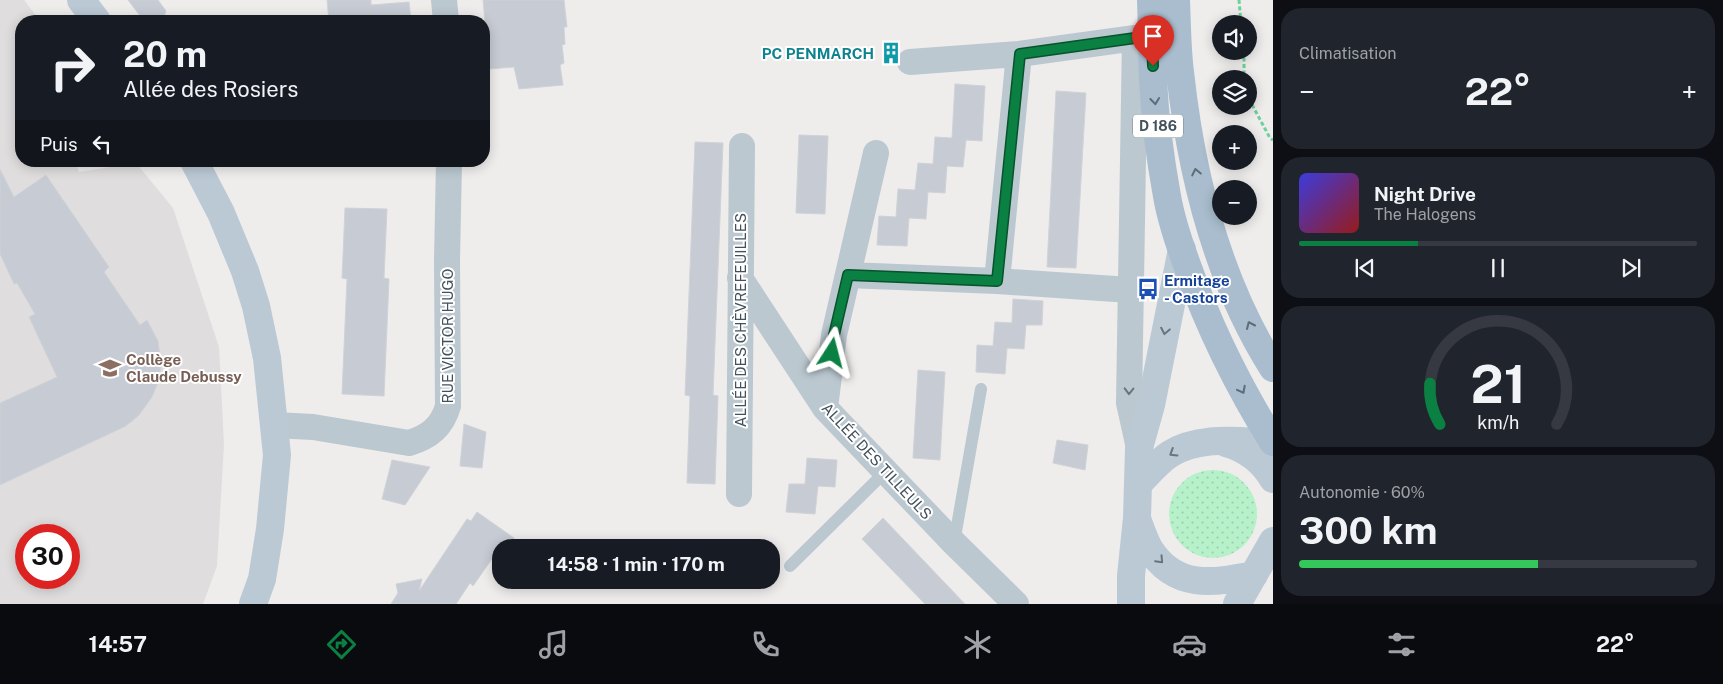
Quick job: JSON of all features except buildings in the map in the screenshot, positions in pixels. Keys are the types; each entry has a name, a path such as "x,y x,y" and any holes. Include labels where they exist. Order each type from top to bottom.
{"main road":[{"path":"81,0 92,15"},
{"name":"D 186","path":"1151,0 1143,38 1153,81 1158,135 1167,197 1182,249 1224,355 1252,409 1273,442"},
{"name":"D 186","path":"1176,0 1180,71 1191,150 1201,194 1230,282 1259,346 1273,368"},
{"path":"197,167 221,213 251,288 267,358 277,455 270,529 262,579 253,604"},
{"path":"1131,604 1131,576 1139,483 1139,448 1151,405 1182,249"},
{"path":"1139,483 1163,460 1177,450 1200,442 1273,442"},
{"path":"1217,442 1237,446 1254,456 1268,470 1273,479"},
{"path":"1136,518 1155,556 1179,575 1199,582 1220,582 1254,575"},
{"path":"1237,604 1273,541"}],"street":[{"path":"444,0 445,15"},
{"path":"910,62 1020,54 1143,38 1130,290 1129,403 1139,448"},
{"path":"997,281 1020,54"},
{"name":"ALLÉE DES CHÈVREFEUILLES","path":"739,494 742,146"},
{"path":"825,408 834,335 876,153"},
{"name":"RUE VICTOR HUGO","path":"274,425 313,427 409,443 423,439 438,427 448,406 447,262 450,167"},
{"path":"848,275 997,281 1130,290"},
{"name":"ALLÉE DES TILLEULS","path":"740,278 825,408 1016,604"},
{"path":"1127,604 1131,576"}],"lane":[{"path":"954,542 982,389"},
{"path":"790,566 886,471"}],"path":[{"path":"1239,0 1240,15"},
{"path":"1257,114 1270,138 1273,140"}],"shaded area":[{"name":"Collège Claude Debussy","path":"0,0 24,0 35,15 15,15 15,167 77,167 79,172 111,167 139,167 173,208 219,347 224,445 217,566 203,604 0,604"}],"green space":[{"path":"1204,470 1222,470 1238,477 1250,489 1257,505 1257,523 1250,539 1238,551 1222,558 1204,558 1188,551 1176,539 1169,523 1169,505 1176,489 1188,477"}],"place":[{"name":"PC PENMARCH","path":"891,53"},
{"name":"Ermitage - Castors","path":"1148,289"},
{"name":"Collège Claude Debussy","path":"110,368"}],"route":[{"path":"832,353 834,335 848,275 997,281 1020,54 1135,38 1152,38 1153,66"}]}
